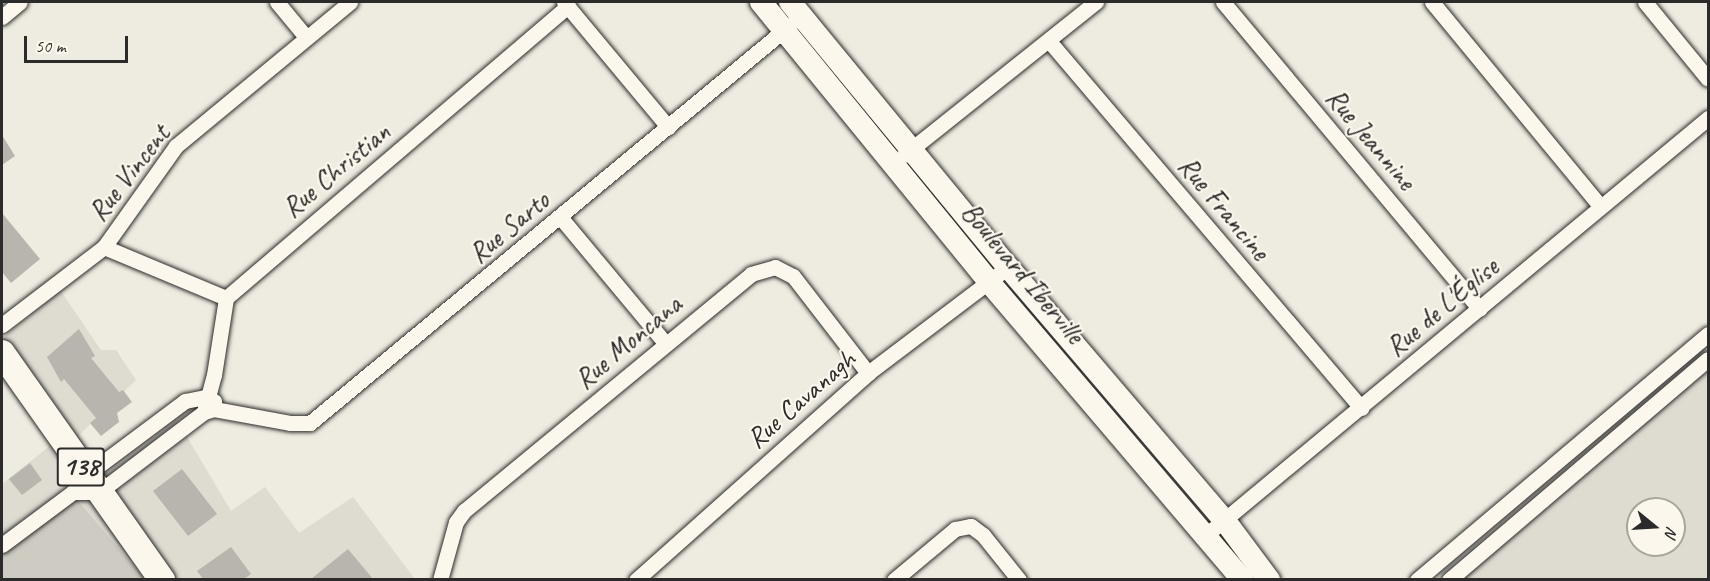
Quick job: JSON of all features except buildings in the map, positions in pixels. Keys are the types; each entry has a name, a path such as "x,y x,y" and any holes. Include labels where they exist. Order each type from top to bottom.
{"main road":[{"name":"138","path":"2,353 86,486 162,579"}],"street":[{"path":"2,17 20,2"},
{"path":"277,2 306,37"},
{"name":"Rue Vincent","path":"2,325 104,247 176,146 350,2"},
{"name":"Boulevard Iberville","path":"761,2 784,30 1008,267 1225,521 1269,579"},
{"path":"903,156 1096,2"},
{"name":"Rue Jeannine","path":"1223,2 1480,309"},
{"path":"1432,2 1600,206"},
{"path":"1645,2 1708,79"},
{"path":"566,4 668,128"},
{"name":"Rue Christian","path":"226,298 566,4"},
{"name":"Boulevard Iberville","path":"795,9 903,156 989,282 1244,579"},
{"name":"Rue Sarto","path":"206,405 290,423 310,423 561,218 784,30 795,9"},
{"name":"Rue Francine","path":"1049,41 1361,408"},
{"name":"Rue de L'Église","path":"1206,535 1708,118"},
{"path":"561,218 665,343"},
{"path":"2,545 206,405 226,298 104,247"},
{"name":"Rue Moncana","path":"440,579 456,522 464,511 751,274 775,267 793,276 868,374"},
{"name":"Rue Cavanagh","path":"636,579 868,374 1008,267"},
{"path":"1417,579 1708,334"},
{"path":"1449,579 1708,359"},
{"path":"86,486 185,401 206,405"},
{"path":"894,579 954,529 971,526 983,535 1019,579"}],"shaded area":[{"path":"60,290 101,350 116,350 136,380 78,436 105,476 177,420 231,511 265,487 299,533 353,497 415,579 145,579 69,490 2,542 2,484 56,441 2,363 2,339"},
{"path":"1708,360 1708,579 1449,579"},
{"path":"69,490 145,579 2,580 2,542"}]}
